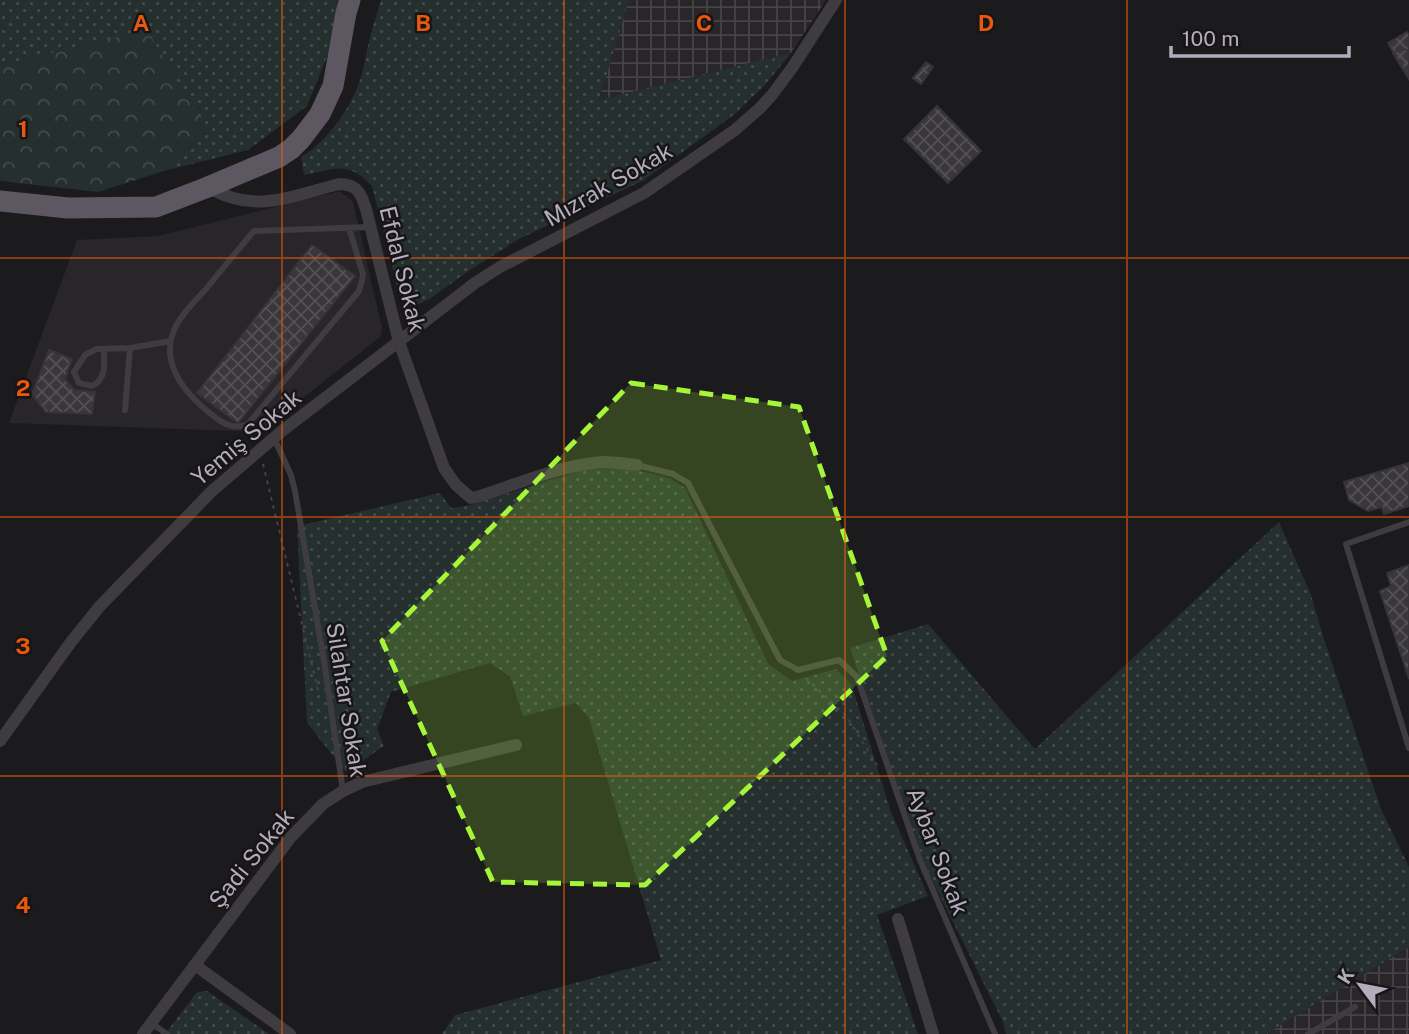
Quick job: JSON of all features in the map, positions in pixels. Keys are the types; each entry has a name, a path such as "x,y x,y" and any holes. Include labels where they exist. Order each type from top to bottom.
{"main road":[{"path":"0,201 68,208 156,207 279,157 301,139 320,114 333,86 346,13 351,0"}],"street":[{"name":"Mızrak Sokak","path":"399,341 500,267 644,193 735,130 772,95 836,0"},
{"name":"Efdal Sokak","path":"208,187 232,199 255,203 275,201 340,184 349,184 363,197 399,341 444,468 456,485 471,498 548,473 581,466 605,462 637,465"},
{"name":"Yemiş Sokak","path":"0,741 71,642 129,574 212,491 259,449 399,341"},
{"name":"Şadi Sokak","path":"143,1034 290,837 323,804 362,782 516,745"},
{"path":"898,919 933,1034"},
{"path":"195,965 289,1034"}],"lane":[{"path":"349,228 363,274 359,290 248,424 240,428 229,426 192,397 174,373 170,357 171,341 181,318 254,231 370,227"},
{"path":"104,349 104,368 100,380 89,386 79,383 74,372 90,352 104,349 130,348 171,341"},
{"path":"125,410 130,348"},
{"name":"Silahtar Sokak","path":"274,438 291,475 295,491 343,791"},
{"path":"637,465 673,474 688,483 780,660 798,670"},
{"path":"1409,522 1346,544 1409,748"},
{"name":"Aybar Sokak","path":"798,670 839,660 857,677 919,860 995,1034"},
{"path":"1308,1034 1355,1007"},
{"path":"151,1023 167,1034"}],"path":[{"name":"Silahtar Sokak","path":"259,449 320,699"},
{"path":"798,670 847,717 880,771"}],"highlighted area":[{"path":"631,383 799,407 887,656 645,885 493,882 382,641"}],"shaded area":[{"path":"629,0 826,0 791,53 599,100"},
{"path":"340,191 353,202 382,328 380,337 260,432 9,423 77,240 158,236"},
{"path":"1409,947 1409,1034 1266,1034"}],"green space":[{"path":"0,0 340,0 327,57 307,106 248,150 164,171 207,131 13,62 0,62"},
{"path":"381,0 629,0 599,100 791,53 764,86 735,114 644,180 519,239 414,307 404,305 398,290 372,186 355,172 341,168 304,175 301,157 327,135 343,115 354,94 362,75"},
{"path":"147,30 207,131 164,171 98,192 0,181 0,62 13,62"},
{"path":"627,468 669,478 685,488 768,664 792,681 836,669 852,686 891,812 928,896 877,915 918,1034 442,1034 455,1015 661,960 589,718 576,703 523,716 510,676 490,663 391,692 377,729 384,746 346,772 307,723 297,526 440,493 451,508 466,506 587,469"},
{"path":"1279,522 1311,595 1381,809 1409,867 1409,947 1266,1034 1006,1034 1003,1022 922,860 850,648 928,624 1035,749"},
{"path":"207,991 269,1034 165,1034 197,992"}],"building":[{"path":"1407,32 1409,35 1409,79 1388,43"},
{"path":"1400,49 1409,50 1409,79 1393,53"},
{"path":"926,62 933,67 921,84 913,78"},
{"path":"937,106 981,151 948,183 904,139"},
{"path":"312,245 355,276 238,423 197,393"},
{"path":"49,350 72,359 65,379 74,390 95,392 92,414 46,412 32,394"},
{"path":"1409,463 1409,506 1384,514 1382,507 1368,511 1349,500 1344,482"},
{"path":"1409,565 1409,679 1380,591 1391,586 1387,573"}]}
